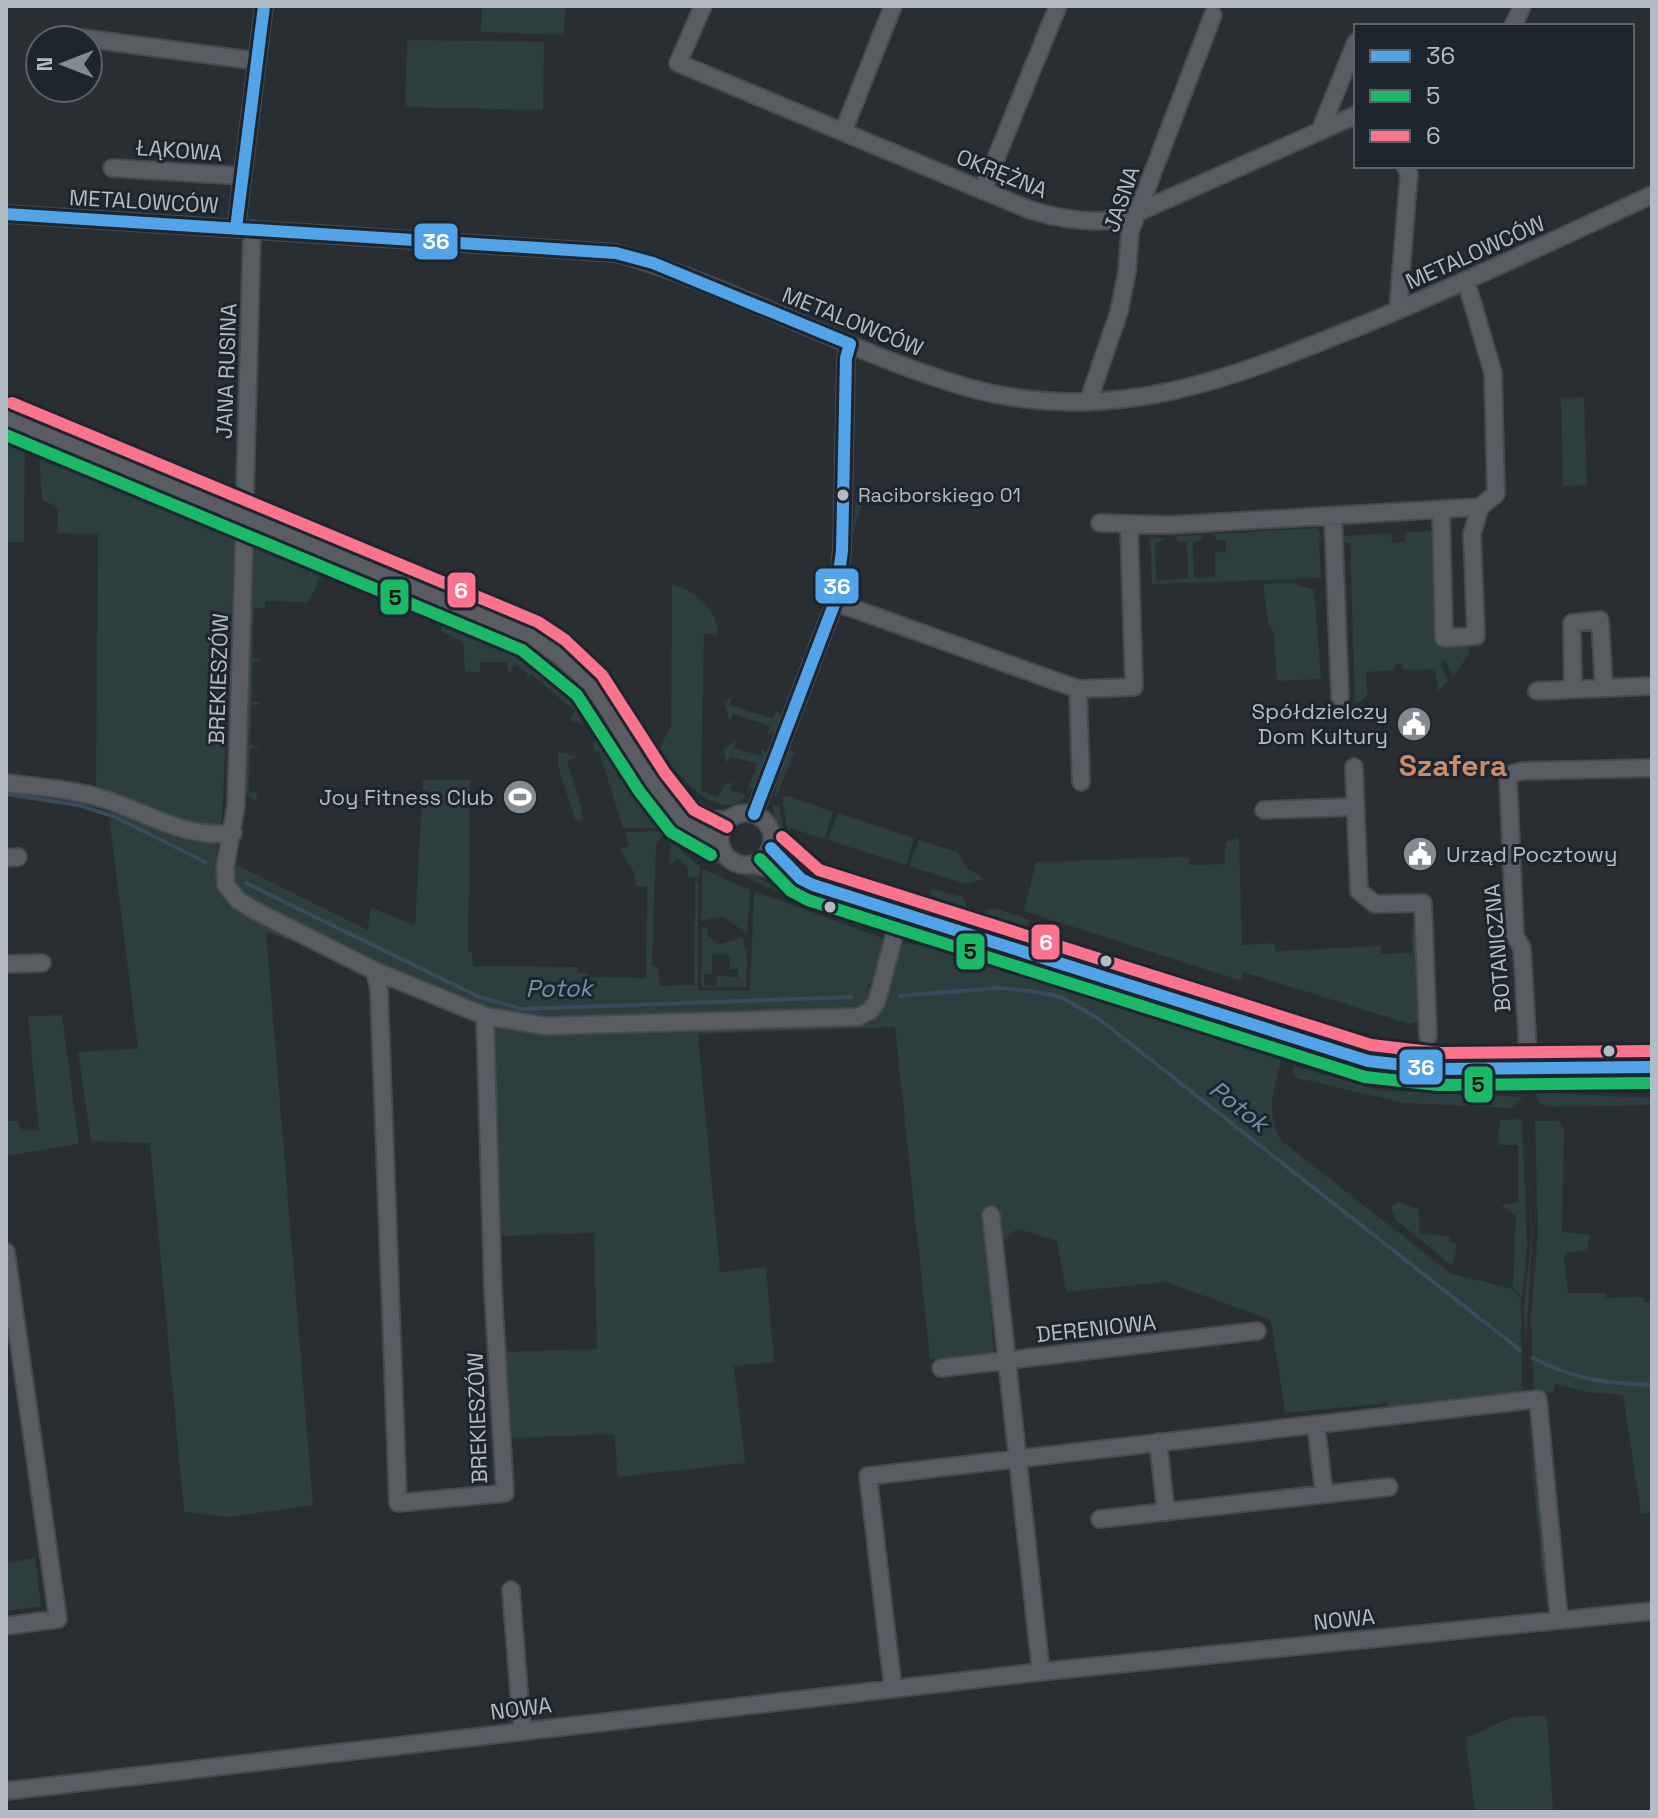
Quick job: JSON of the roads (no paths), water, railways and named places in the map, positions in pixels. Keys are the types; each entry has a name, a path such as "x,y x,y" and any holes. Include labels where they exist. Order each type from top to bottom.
{"street":[{"name":"ŁĄKOWA","path":"244,229 242,176 264,6"},
{"name":"OKRĘŻNA","path":"703,6 678,63 1030,210 1069,219 1110,221 1138,212 1354,116"},
{"path":"843,132 893,6"},
{"path":"983,190 1058,6"},
{"name":"JASNA","path":"1088,402 1119,312 1127,272 1126,249 1213,15"},
{"path":"104,41 257,61"},
{"path":"1320,131 1354,47"},
{"name":"ŁĄKOWA","path":"112,168 242,176"},
{"path":"1398,310 1409,173 1406,168"},
{"name":"METALOWCÓW","path":"6,214 616,253 653,263 850,344 979,390 1088,402 1170,393 1234,377 1466,281 1652,195"},
{"name":"JANA RUSINA","path":"243,515 244,229"},
{"path":"1441,510 1444,638 1476,636 1472,534 1480,507 1496,494 1493,373 1466,281"},
{"path":"754,814 835,602 842,551 846,358 850,344"},
{"path":"6,418 508,626 553,650 588,680 603,699 650,780 679,811 682,821 719,841 731,861 754,864 900,914 1368,1061 1425,1069 1652,1067"},
{"path":"1100,523 1129,526 1480,507"},
{"name":"BREKIESZÓW","path":"243,515 232,838 226,885 238,900 375,971 380,1022 398,1503 505,1493 493,1290 485,1016"},
{"path":"1333,516 1340,697"},
{"path":"835,602 1078,689 1134,687 1129,526"},
{"path":"1573,689 1572,623 1600,620 1604,688"},
{"path":"1537,691 1652,686"},
{"path":"1078,689 1081,782"},
{"path":"1354,767 1353,807 1359,891 1375,904 1423,903 1428,1036"},
{"name":"BOTANICZNA","path":"1529,1069 1522,948 1515,936 1508,775 1523,771 1652,768"},
{"path":"6,783 101,797 177,829 206,837 232,838"},
{"path":"1264,810 1353,807"},
{"path":"679,811 688,808 710,819 727,820 740,813 754,814 767,824 771,848 801,879"},
{"path":"719,841 727,820"},
{"path":"754,864 771,848"},
{"path":"375,971 485,1016 546,1026 857,1017 870,1011 877,1001 900,914"},
{"path":"6,964 42,963"},
{"path":"991,1215 1041,1672"},
{"path":"6,1252 58,1619 6,1626"},
{"name":"DERENIOWA","path":"941,1368 1257,1331"},
{"path":"893,1688 868,1476 1538,1399 1559,1620"},
{"path":"1316,1425 1324,1493"},
{"path":"1158,1442 1166,1512"},
{"path":"1100,1519 1389,1487"},
{"path":"511,1590 522,1730"},
{"name":"NOWA","path":"6,1791 893,1688 1652,1611"}],"waterway":[{"name":"Potok","path":"6,794 78,805 113,816 205,862"},
{"name":"Potok","path":"246,883 477,996 521,1009 852,997"},
{"name":"Potok","path":"899,996 997,988 1061,997 1099,1019 1520,1350"},
{"name":"Potok","path":"1533,1358 1591,1379 1652,1385"}],"place":[{"name":"Raciborskiego 01","path":"843,495"},
{"name":"Spółdzielczy Dom Kultury","path":"1414,724"},
{"name":"Joy Fitness Club","path":"520,797"},
{"name":"Urząd Pocztowy","path":"1420,854"}],"district":[{"name":"Szafera","path":"1453,765"}]}
